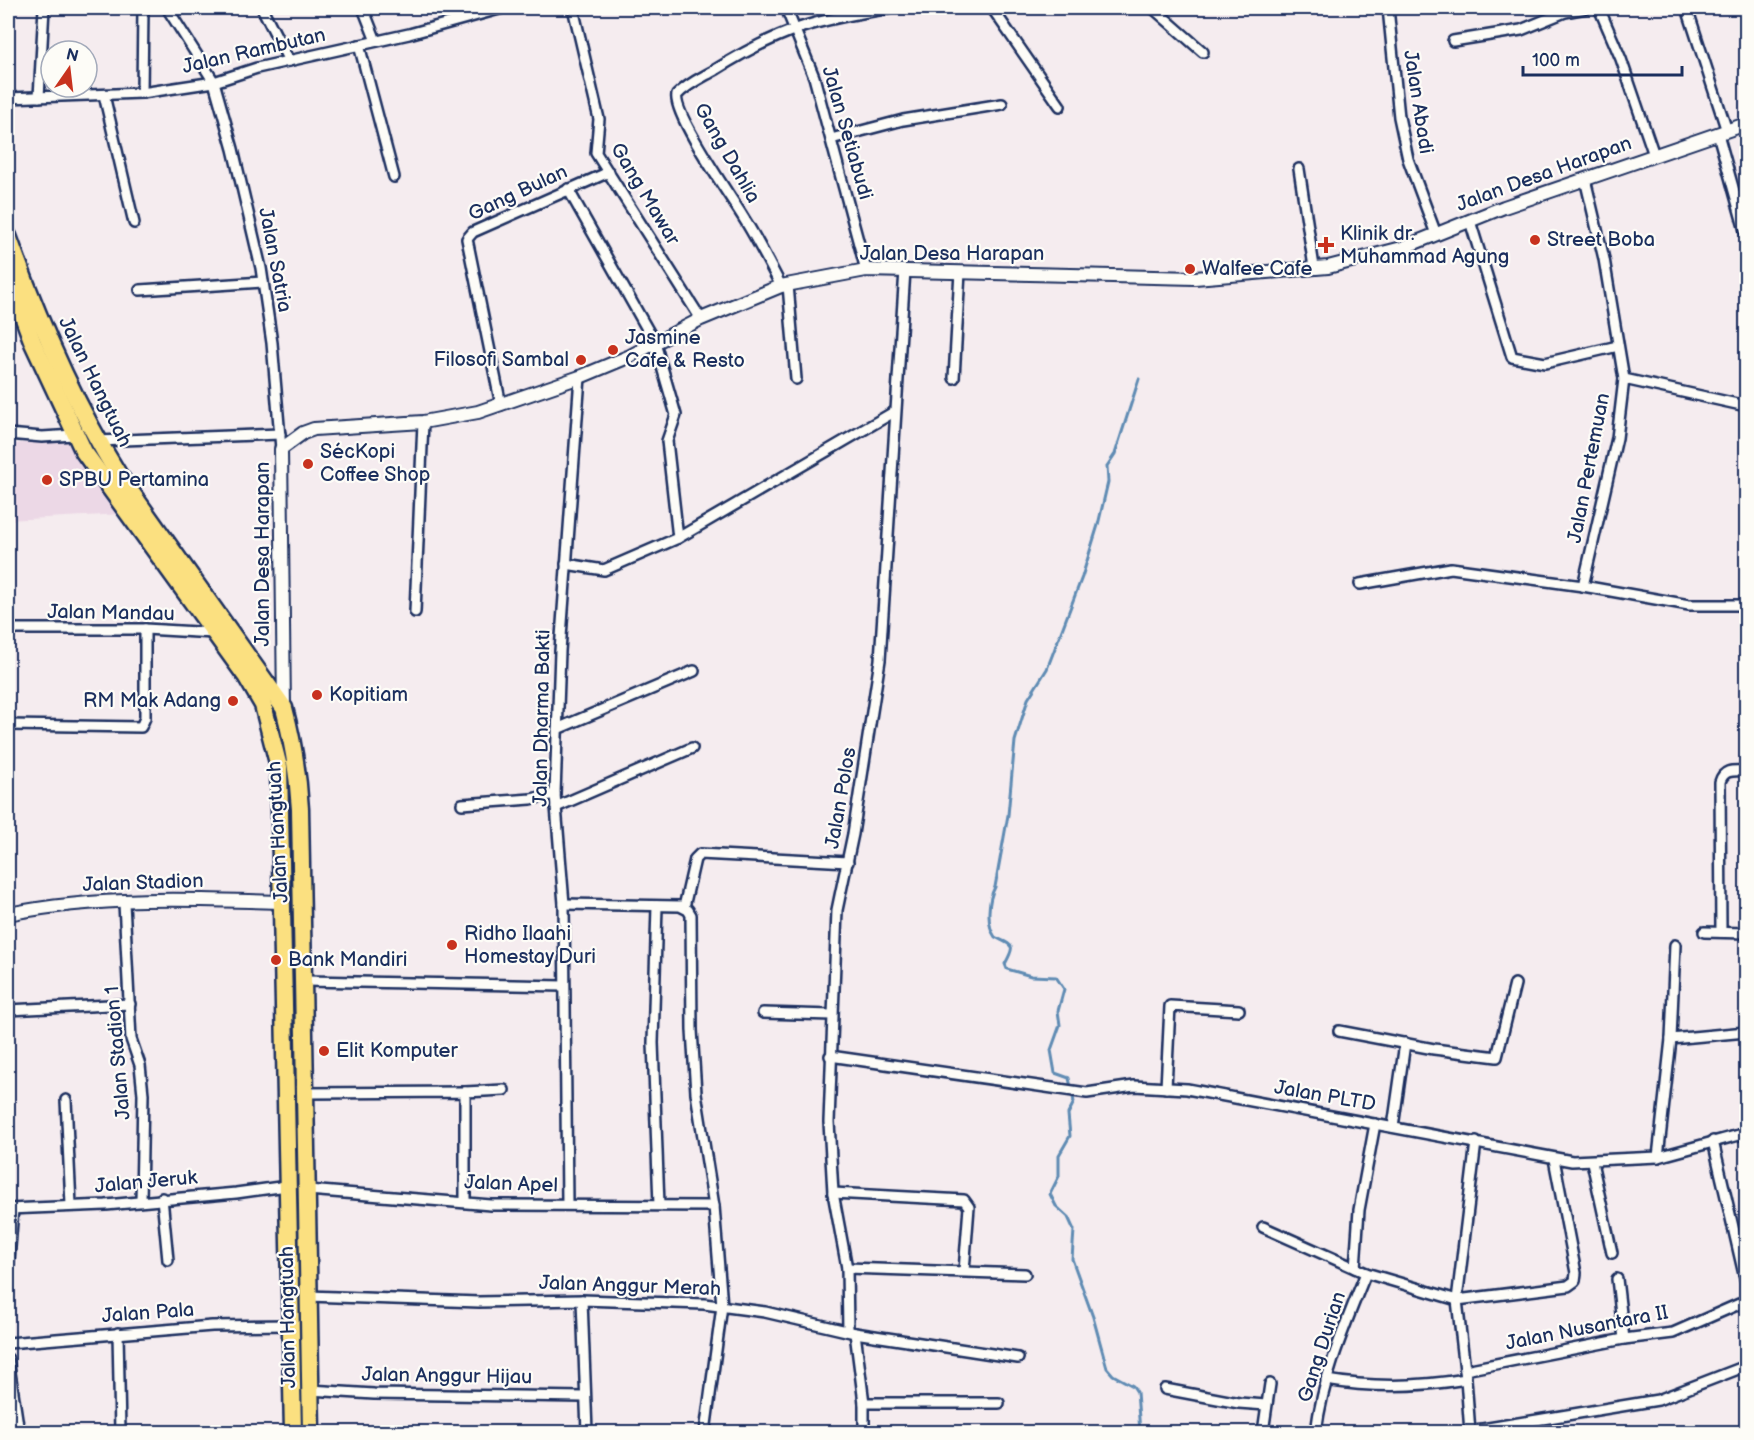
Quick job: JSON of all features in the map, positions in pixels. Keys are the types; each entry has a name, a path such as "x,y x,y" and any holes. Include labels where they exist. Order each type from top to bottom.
{"highway":[{"name":"Jalan Hangtuah","path":"8,236 29,296 97,441 284,708 298,767 305,981 311,1432"},
{"name":"Jalan Hangtuah","path":"8,275 33,343 74,435 104,482 246,676 263,705 279,767 293,1432"}],"street":[{"path":"42,39 44,8"},
{"path":"142,93 143,8"},
{"name":"Jalan Satria","path":"166,8 214,82 233,149 263,282 281,449"},
{"path":"262,8 289,61"},
{"path":"363,8 376,41"},
{"name":"Jalan Rambutan","path":"99,94 142,93 214,82 257,68 376,41 503,8"},
{"name":"Gang Mawar","path":"573,8 599,119 595,149 701,319"},
{"name":"Jalan Setiabudi","path":"786,8 814,77 866,270"},
{"path":"796,28 825,19 892,8"},
{"path":"992,8 1060,106"},
{"path":"1153,8 1203,52"},
{"name":"Jalan Abadi","path":"1388,8 1398,117 1408,159 1436,234"},
{"path":"1453,41 1521,30 1564,12 1586,8"},
{"path":"1599,8 1621,59 1654,155"},
{"path":"1687,8 1722,132 1746,234"},
{"name":"Gang Dahlia","path":"785,286 690,131 676,100 680,92 748,48 796,28"},
{"path":"359,45 394,177"},
{"path":"104,94 134,223"},
{"name":"Jalan Rambutan","path":"8,98 39,97"},
{"path":"831,139 903,120 1002,104"},
{"name":"Jalan Desa Harapan","path":"284,708 281,449 303,433 314,429 423,422 469,414 501,405 580,377 701,319 785,286 866,270 1195,278 1328,267 1402,248 1585,179 1746,124"},
{"path":"1299,169 1314,267"},
{"name":"Gang Bulan","path":"501,405 467,239 473,232 609,172"},
{"name":"Jalan Pertemuan","path":"1583,586 1617,438 1624,379 1604,259 1585,179"},
{"path":"568,189 655,343 676,415 668,430 667,441 678,538"},
{"path":"1470,221 1512,357 1545,363 1618,346"},
{"name":"Jalan Polos","path":"864,1432 864,1403 851,1332 847,1268 833,1193 829,1122 830,1056 837,910 848,862 880,660 894,412 905,270"},
{"path":"954,378 960,272"},
{"path":"140,290 263,282"},
{"path":"785,286 796,379"},
{"name":"Jalan Dharma Bakti","path":"567,1204 563,986 564,904 555,794 566,564 580,377"},
{"path":"1624,379 1746,406"},
{"path":"566,564 598,570 609,568 678,538 894,412"},
{"path":"415,612 423,422"},
{"path":"8,434 42,437 74,435"},
{"path":"97,441 280,434"},
{"path":"1360,584 1451,568 1583,586 1689,605 1746,605"},
{"name":"Jalan Mandau","path":"8,629 145,629 214,633"},
{"path":"8,725 141,727 145,718 145,629"},
{"path":"557,729 694,671"},
{"path":"556,807 692,748"},
{"path":"1720,932 1720,782 1723,774 1729,771 1746,771"},
{"path":"462,804 531,799 555,794"},
{"path":"684,907 695,859 700,854 848,862"},
{"name":"Jalan Stadion","path":"8,914 71,905 177,899 281,902"},
{"name":"Jalan Stadion 1","path":"124,903 131,1039 140,1065 143,1094 141,1201"},
{"path":"564,904 684,907 691,915 692,1030 696,1093 714,1206 722,1306 705,1432"},
{"path":"657,906 653,1043 659,1205"},
{"path":"1704,932 1746,933"},
{"path":"1658,1157 1671,1039 1675,945"},
{"path":"305,981 563,986"},
{"path":"1339,1030 1497,1057 1515,984"},
{"path":"8,1010 130,1004"},
{"path":"1166,1088 1170,1006 1239,1010"},
{"path":"763,1013 832,1015"},
{"path":"1671,1039 1746,1032"},
{"path":"1393,1127 1405,1043"},
{"name":"Jalan PLTD","path":"830,1056 1087,1093 1134,1086 1187,1089 1517,1149 1554,1159 1592,1162 1658,1157 1746,1133"},
{"path":"306,1093 504,1090"},
{"path":"465,1092 465,1202"},
{"path":"66,1100 71,1205"},
{"path":"1355,1268 1359,1210 1376,1124"},
{"path":"1713,1141 1746,1283"},
{"path":"1476,1142 1457,1300 1470,1432 1658,1400 1746,1366"},
{"path":"1263,1227 1366,1273 1457,1300 1571,1285 1575,1281 1554,1159"},
{"path":"1592,1162 1612,1253"},
{"name":"Jalan Jeruk","path":"10,1209 141,1201 288,1186"},
{"name":"Jalan Apel","path":"308,1190 492,1205 714,1206"},
{"path":"833,1193 964,1200 969,1207 964,1271"},
{"path":"162,1198 168,1260"},
{"path":"8,1273 10,1209"},
{"path":"847,1268 1025,1274"},
{"name":"Gang Durian","path":"1316,1432 1326,1380 1341,1332 1366,1273"},
{"path":"1617,1279 1624,1339"},
{"name":"Jalan Anggur Merah","path":"308,1296 479,1302 582,1300 676,1302 722,1306 851,1332 1018,1359"},
{"path":"582,1300 587,1432"},
{"name":"Jalan Nusantara II","path":"1326,1380 1360,1386 1411,1386 1624,1339 1673,1333 1746,1300"},
{"name":"Jalan Pala","path":"8,1342 212,1326 291,1325"},
{"path":"118,1333 120,1432"},
{"path":"8,1359 18,1428"},
{"path":"1263,1432 1270,1384"},
{"path":"1165,1389 1239,1403 1266,1405"},
{"name":"Jalan Anggur Hijau","path":"310,1390 374,1394 584,1396"},
{"path":"864,1403 999,1403"},
{"path":"1534,1422 1536,1432"},
{"path":"8,1424 18,1428"}],"shaded area":[{"path":"74,440 123,514 8,520 8,444"}],"waterway":[{"path":"1139,379 1115,454 1107,466 1108,482 1082,577 1047,669 1028,699 1015,741 1008,815 989,912 990,926 995,937 1011,946 1011,953 1005,964 1007,969 1031,976 1056,977 1064,989 1058,1011 1060,1025 1051,1050 1055,1073 1069,1078 1074,1102 1068,1114 1070,1136 1059,1155 1059,1176 1050,1194 1056,1206 1068,1217 1074,1230 1072,1259 1093,1317 1107,1368 1113,1375 1133,1386 1137,1392 1140,1432"}],"place":[{"name":"Street Boba","path":"1535,240"},
{"name":"Klinik dr. Muhammad Agung","path":"1326,245"},
{"name":"Walfee Cafe","path":"1190,269"},
{"name":"Jasmine Cafe & Resto","path":"613,350"},
{"name":"Filosofi Sambal","path":"581,360"},
{"name":"SécKopi Coffee Shop","path":"308,464"},
{"name":"SPBU Pertamina","path":"47,480"},
{"name":"Kopitiam","path":"317,695"},
{"name":"RM Mak Adang","path":"233,701"},
{"name":"Ridho Ilaahi Homestay Duri","path":"452,945"},
{"name":"Bank Mandiri","path":"276,960"},
{"name":"Elit Komputer","path":"324,1051"}]}
